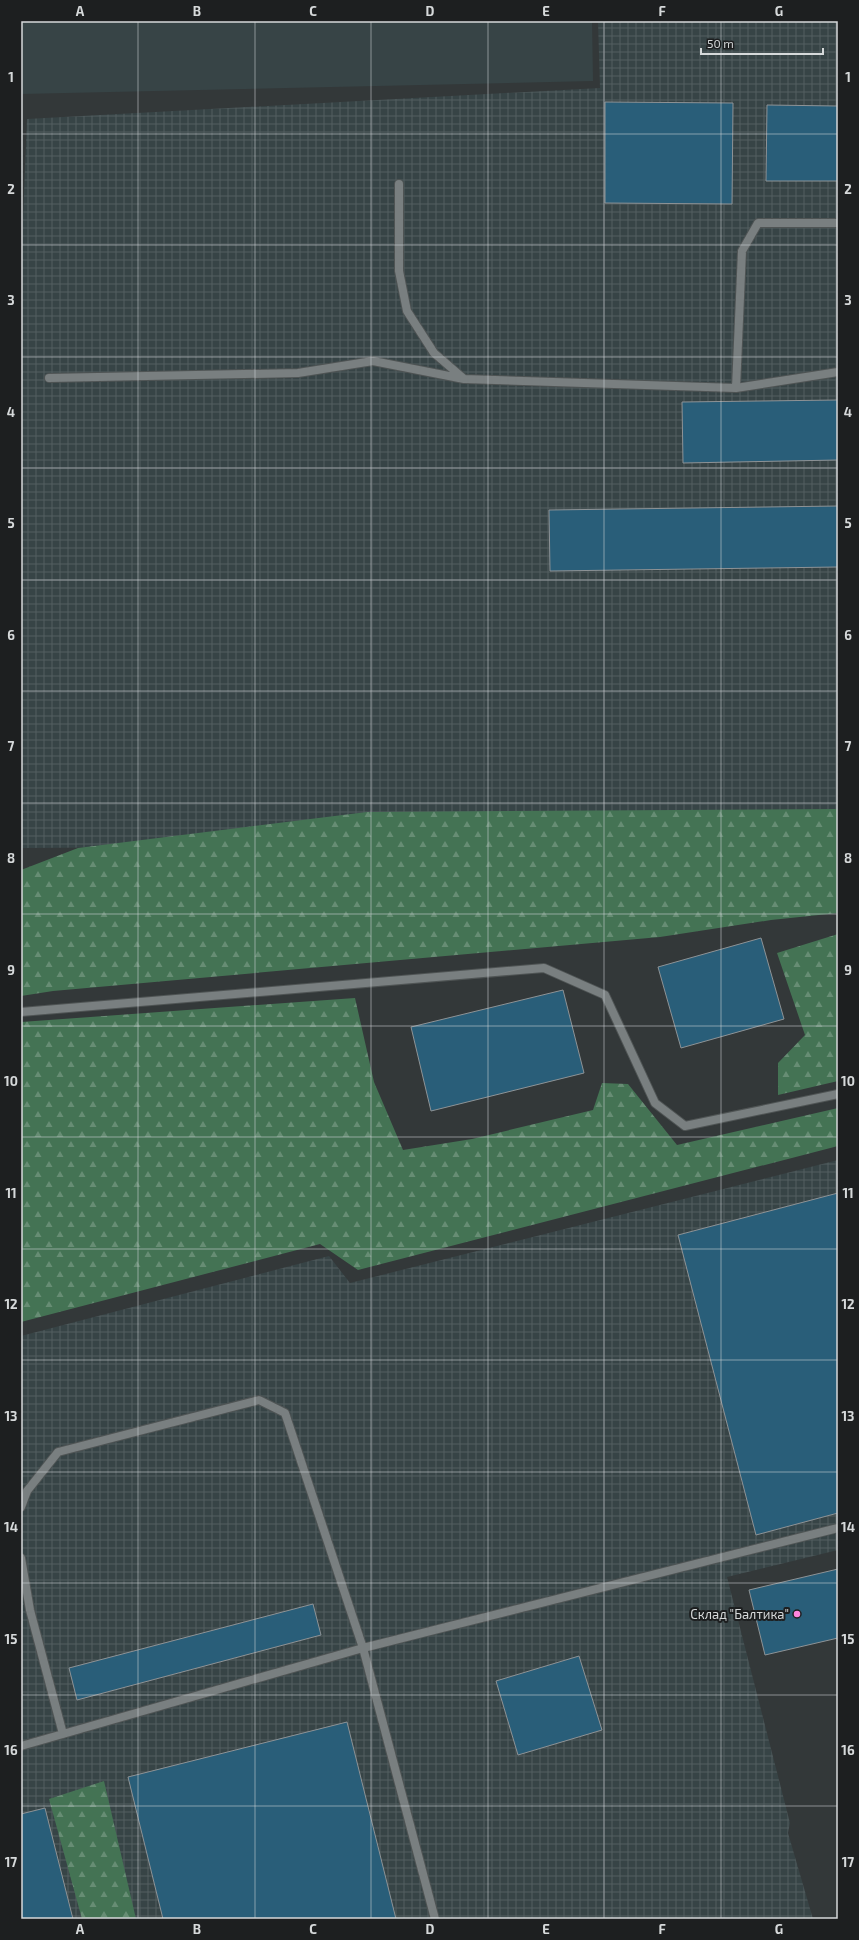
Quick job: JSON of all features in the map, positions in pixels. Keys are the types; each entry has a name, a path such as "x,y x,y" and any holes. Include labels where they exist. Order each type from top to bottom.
{"lane":[{"path":"399,184 399,271 407,311 434,352 464,379"},
{"path":"736,388 742,251 758,223 838,223"},
{"path":"49,378 298,373 373,361 464,379 736,388 838,372"},
{"path":"21,1012 544,968 605,996 655,1103 685,1126 838,1094"},
{"path":"21,1507 27,1492 58,1452 259,1400 285,1414 363,1648 435,1919"},
{"path":"21,1746 363,1648 838,1528"},
{"path":"21,1558 30,1610 63,1734"}],"shaded area":[{"path":"21,21 592,21 593,81 21,94"},
{"path":"598,21 838,21 838,843 21,848 21,266 27,119 600,88"},
{"path":"838,1160 838,1550 727,1577 790,1823 788,1833 813,1919 21,1919 21,1336 329,1256 350,1283"}],"green space":[{"path":"838,809 838,913 771,920 660,937 53,991 21,996 21,870 78,848 367,812"},
{"path":"838,934 838,1081 778,1095 778,1063 805,1035 777,953"},
{"path":"355,998 374,1082 403,1150 472,1139 593,1110 602,1083 628,1084 677,1145 838,1108 838,1146 358,1270 320,1244 21,1322 21,1022"},
{"path":"104,1781 136,1919 82,1919 49,1799"}],"building":[{"path":"605,102 733,103 732,204 605,203"},
{"path":"767,105 838,106 838,181 766,181"},
{"path":"838,400 838,460 683,463 682,402"},
{"path":"838,506 838,567 550,571 549,510"},
{"path":"761,938 784,1019 681,1048 658,967"},
{"path":"563,990 584,1073 431,1111 411,1027"},
{"path":"838,1193 838,1513 756,1535 678,1235"},
{"name":"Склад \"Балтика\"","path":"838,1569 838,1638 765,1655 749,1590"},
{"path":"313,1604 321,1635 77,1700 69,1668"},
{"path":"579,1656 602,1730 518,1755 496,1681"},
{"path":"347,1722 396,1919 163,1919 128,1777"},
{"path":"45,1808 73,1919 21,1919 21,1814"}],"place":[{"name":"Склад \"Балтика\"","path":"797,1614"}]}
